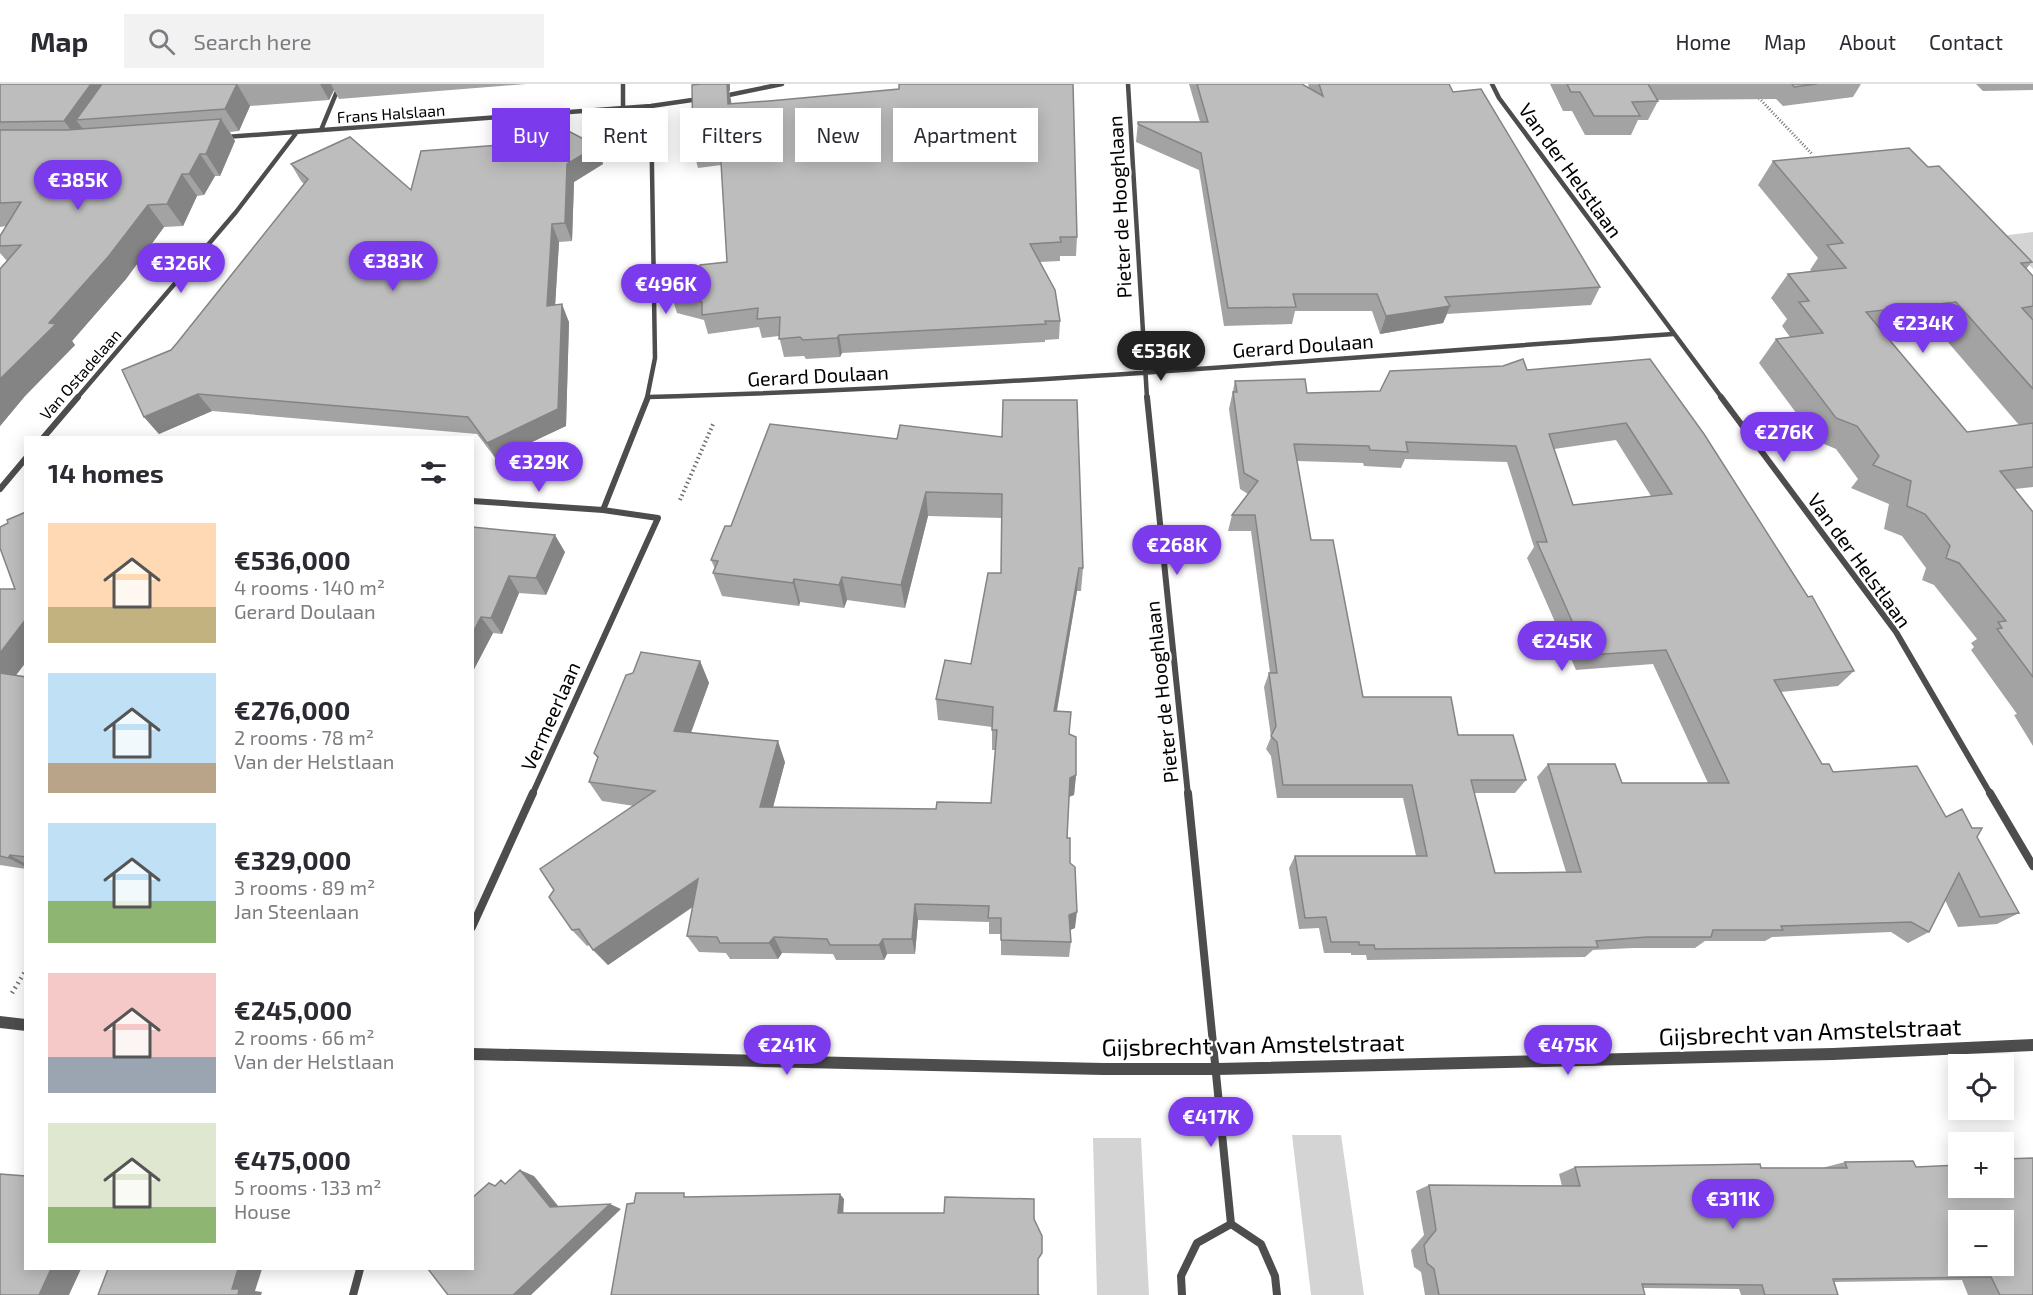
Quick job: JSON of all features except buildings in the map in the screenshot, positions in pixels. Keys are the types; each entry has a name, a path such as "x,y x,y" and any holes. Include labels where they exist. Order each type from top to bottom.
{"street":[{"path":"321,130 340,84"},
{"path":"623,84 623,108"},
{"path":"722,96 782,84"},
{"name":"Pieter de Hooghlaan","path":"1128,84 1144,372 1217,1069 1231,1224"},
{"name":"Van der Helstlaan","path":"1492,84 1499,98 1896,632 2033,866"},
{"name":"Frans Halslaan","path":"623,108 710,98"},
{"path":"603,510 648,397 655,358 651,106"},
{"name":"Frans Halslaan","path":"214,138 582,111"},
{"name":"Van Ostadelaan","path":"45,436 236,212 297,132"},
{"name":"Gerard Doulaan","path":"648,397 725,395 1144,372 1673,334"},
{"path":"0,489 24,460"},
{"path":"16,470 24,470"},
{"path":"474,501 603,510 658,518"},
{"name":"Vermeerlaan","path":"474,923 658,518"},
{"path":"0,1022 24,1025"},
{"name":"Gijsbrecht van Amstelstraat","path":"474,1054 1102,1069 1217,1069 1833,1054 2033,1045"},
{"path":"1182,1295 1181,1276 1197,1243 1231,1224 1262,1244 1275,1276 1277,1295"},
{"path":"353,1295 360,1270"}],"path":[{"path":"1755,93 1812,154"},
{"path":"658,518 681,499 725,395"}],"shaded area":[{"path":"2033,232 2033,269 2001,236"},
{"path":"1292,1135 1341,1135 1364,1295 1311,1295"},
{"path":"1093,1138 1141,1138 1149,1295 1097,1295"}]}
